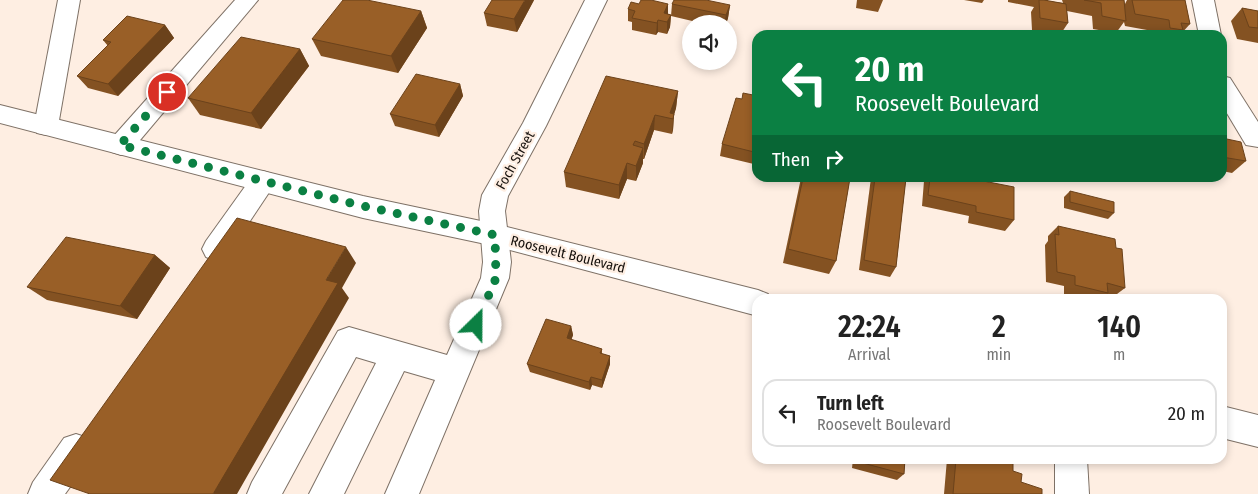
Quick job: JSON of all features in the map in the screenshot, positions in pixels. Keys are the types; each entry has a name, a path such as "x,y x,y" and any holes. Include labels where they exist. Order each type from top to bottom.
{"street":[{"path":"46,126 69,0"},
{"path":"120,145 247,0"},
{"name":"Foch Street","path":"402,494 496,278 495,235 492,211 495,196 534,126 596,0"},
{"path":"1203,0 1209,30"},
{"path":"1227,92 1257,143"},
{"name":"Roosevelt Boulevard","path":"0,114 363,206 495,235 752,301"},
{"path":"202,270 263,181"},
{"path":"264,494 349,341 456,372"},
{"path":"326,494 396,355"},
{"path":"1227,423 1258,431"},
{"path":"45,494 90,430"},
{"path":"1071,464 1072,494"}],"building":[{"path":"343,0 367,0 421,11 391,56 312,39"},
{"path":"492,0 525,0 514,19 484,13"},
{"path":"641,0 668,4 664,13 671,15 667,22 658,20 657,23 632,18 635,11 628,9 631,2 639,4"},
{"path":"674,0 706,0 730,5 726,15 672,4"},
{"path":"1039,0 1066,4 1068,23 1040,18"},
{"path":"1084,0 1124,0 1126,21 1102,16 1101,3"},
{"path":"1132,0 1185,0 1190,24 1181,23 1183,30 1170,28 1169,20 1135,14"},
{"path":"1242,8 1258,11 1258,28 1249,27"},
{"path":"127,16 165,25 108,84 77,76 111,42 103,40"},
{"path":"241,37 300,49 251,113 188,98"},
{"path":"416,74 460,84 435,125 390,114"},
{"path":"606,76 678,91 670,113 674,114 673,119 655,115 644,144 635,141 633,145 643,148 636,166 627,163 619,185 564,172"},
{"path":"743,93 752,95 752,152 722,144 736,98 742,99"},
{"path":"1227,139 1241,142 1246,161 1227,158"},
{"path":"802,182 849,182 836,261 788,249"},
{"path":"874,182 906,182 896,267 864,260"},
{"path":"930,182 988,182 1014,187 1014,220 976,212 976,206 928,195"},
{"path":"1070,191 1114,202 1114,213 1070,202"},
{"path":"237,218 346,247 326,280 338,283 213,494 90,494 50,480"},
{"path":"1058,226 1115,239 1116,248 1122,249 1125,288 1107,283 1108,293 1075,285 1075,276 1057,272 1055,234 1059,235"},
{"path":"66,237 155,255 120,306 27,287"},
{"path":"546,319 571,326 567,338 602,349 600,353 610,356 602,380 591,377 589,382 527,364"},
{"path":"866,464 905,464 904,474"},
{"path":"956,464 1013,464 1013,471 1022,474 1021,482 1042,489 1042,494 953,494"}],"route":[{"path":"167,92 120,145 363,206 495,235 496,278 476,325"}]}
